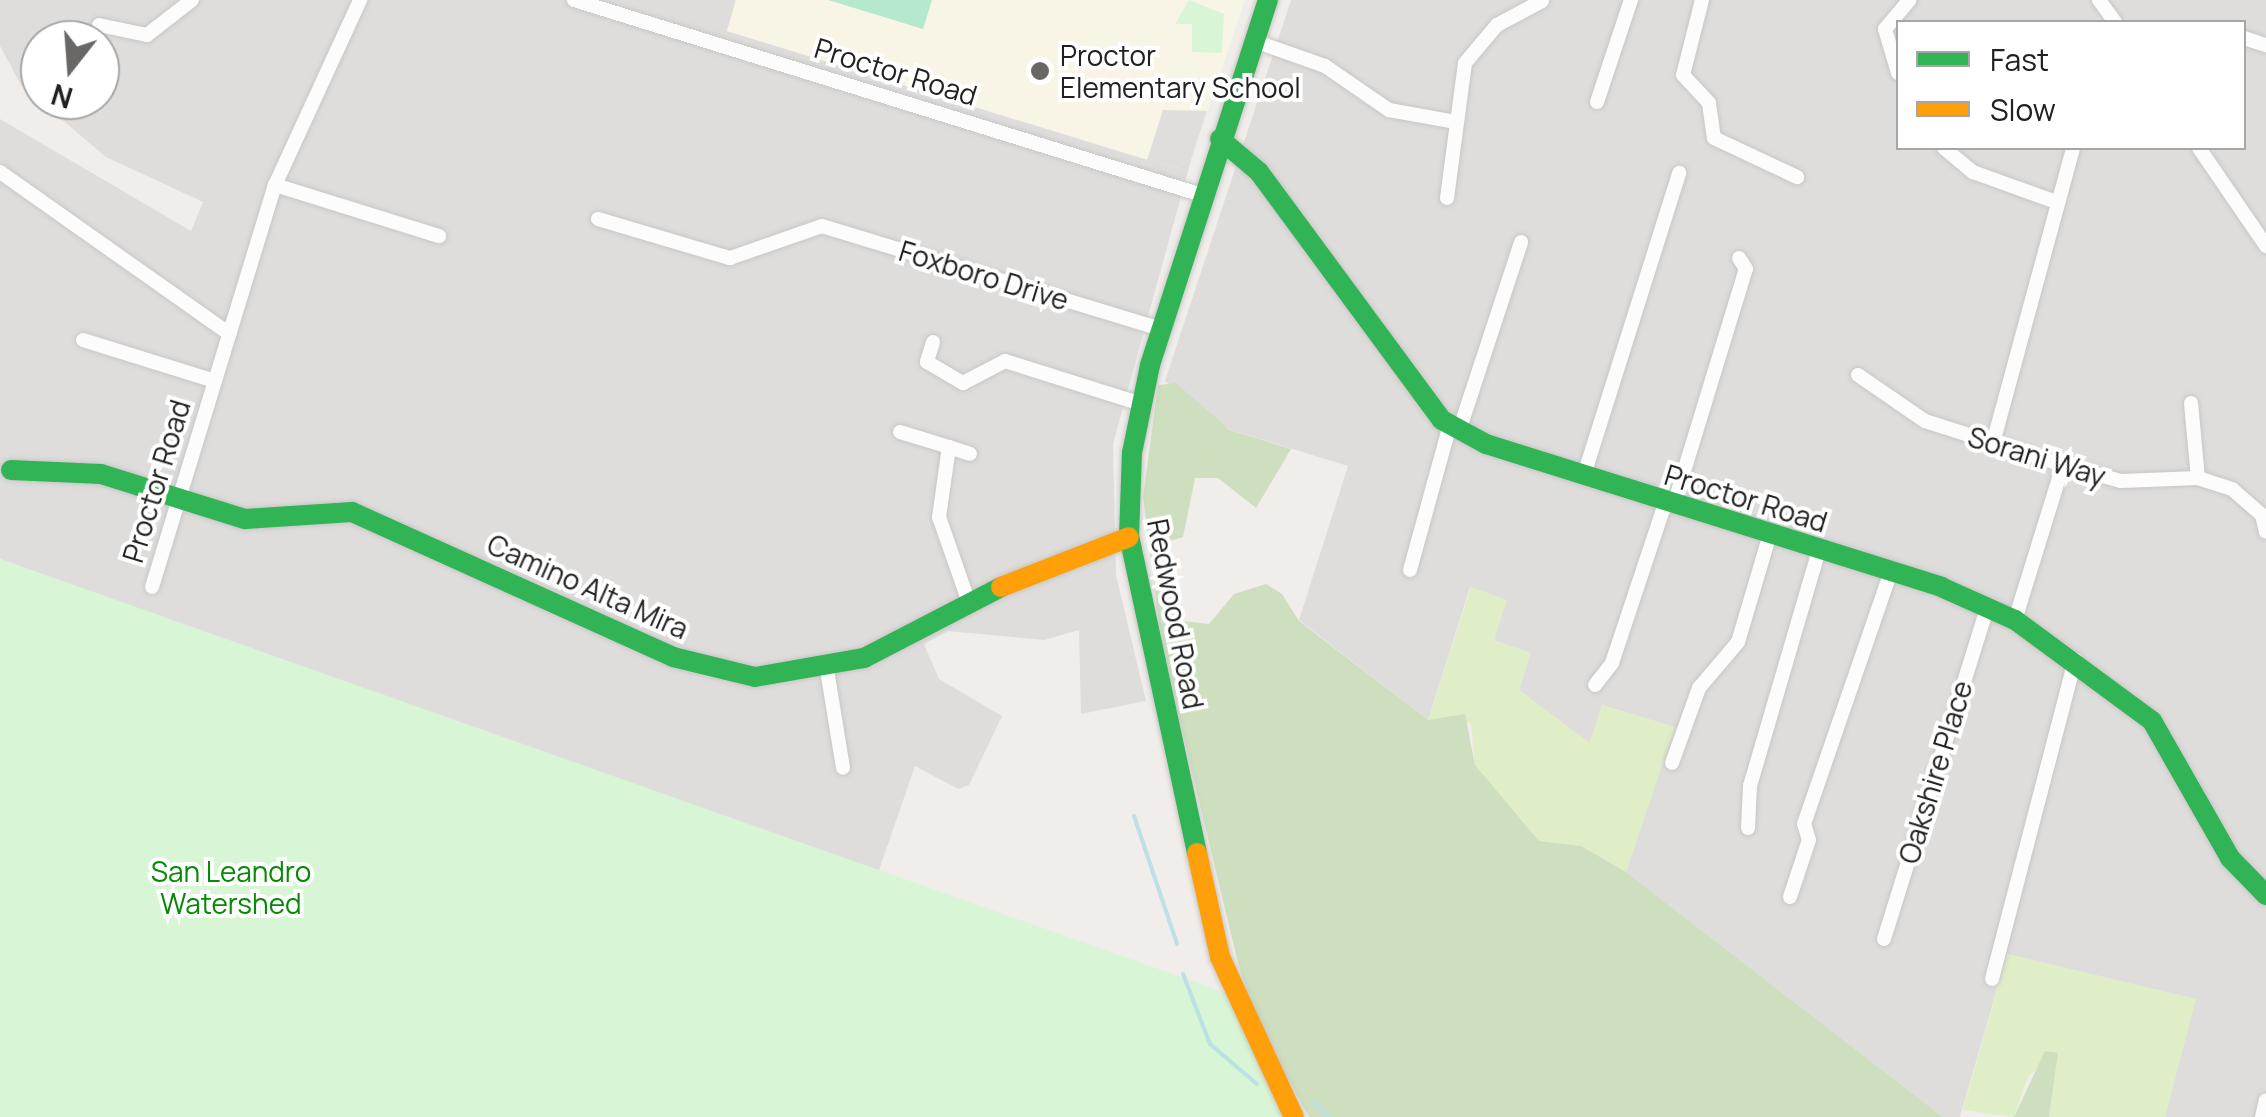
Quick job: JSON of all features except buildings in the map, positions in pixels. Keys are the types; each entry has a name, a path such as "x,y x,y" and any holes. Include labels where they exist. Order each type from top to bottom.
{"street":[{"path":"120,29 147,34 192,0"},
{"name":"Proctor Road","path":"152,587 275,185 360,0"},
{"name":"Proctor Road","path":"574,0 1202,195"},
{"name":"Redwood Road","path":"1268,0 1202,195 1140,404 1129,537 1220,957 1294,1117"},
{"path":"1596,102 1631,0"},
{"path":"1702,0 1683,75 1708,103 1714,138 1797,177"},
{"path":"1896,66 1885,28 1909,0"},
{"path":"1447,198 1451,120 1479,43 1542,1"},
{"path":"1254,42 1325,66 1398,114 1451,120"},
{"name":"Proctor Road","path":"1220,139 1259,172 1410,384 1455,428 1584,475 1988,605 2075,660 2165,737 2230,858 2266,895"},
{"path":"1946,150 1973,172 2056,202"},
{"path":"1993,444 2071,150"},
{"path":"2200,150 2266,246"},
{"path":"0,172 230,334"},
{"path":"1584,475 1680,173"},
{"path":"275,185 439,236"},
{"name":"Foxboro Drive","path":"598,220 730,258 822,226 1161,329"},
{"path":"1410,570 1520,242"},
{"path":"1595,685 1612,663 1670,502 1746,268 1739,258"},
{"path":"84,340 215,381"},
{"path":"934,342 927,362 963,383 1005,361 1140,404"},
{"name":"Sorani Way","path":"1858,376 1925,421 1993,444 2121,481 2198,478 2232,489 2262,515 2266,532"},
{"path":"2191,403 2198,478"},
{"path":"900,432 970,454"},
{"path":"949,447 939,517 968,600"},
{"path":"2014,620 2063,465"},
{"name":"Camino Alta Mira","path":"12,470 101,474 180,502 245,519 352,512 705,668 768,678 827,670 968,600 1129,537"},
{"path":"1672,762 1699,688 1738,642 1770,534"},
{"path":"1748,828 1750,786 1819,550"},
{"path":"1790,897 1809,840 1804,824 1891,572"},
{"name":"Oakshire Place","path":"1884,940 1988,605"},
{"path":"1992,980 2075,660"},
{"path":"827,670 843,768"},
{"path":"2262,1117 2266,1100"}],"shaded area":[{"path":"0,0 736,0 727,31 1147,160 1176,168 1191,160 1113,444 1116,575 1146,701 1081,714 1079,630 1044,640 948,631 924,644 939,679 1002,716 969,785 958,789 915,766 878,873 0,559 0,119 191,231 203,202 106,157 62,120 120,120 120,20 20,20 20,83 0,46"},
{"name":"Proctor Elementary School","path":"736,0 1245,0 1191,160 1176,168 727,31"},
{"path":"1291,0 2266,0 2266,1117 2165,1117 2195,999 2007,954 1960,1117 1943,1117 1626,872 1674,727 1602,705 1590,744 1519,690 1470,587 1428,720 1299,620 1348,466 1231,430 1165,381"},
{"path":"1163,110 1207,111 1191,160 1176,168 1147,160"}],"green space":[{"path":"828,0 932,0 923,29"},
{"path":"1189,0 1224,14 1222,53 1192,52 1192,24 1175,24"},
{"path":"1176,383 1230,430 1291,449 1256,508 1218,478 1195,478 1183,537 1161,544 1156,559 1175,620 1209,624 1234,594 1266,584 1282,594 1299,621 1428,720 1465,714 1475,765 1539,841 1581,846 1626,872 1943,1117 1309,1117 1255,1019 1162,647 1143,497 1158,385"},
{"name":"San Leandro Watershed","path":"0,559 1232,995 1294,1117 0,1117"},
{"path":"1471,587 1507,600 1494,640 1531,653 1519,690 1590,743 1602,705 1675,727 1626,872 1581,846 1539,841 1475,765 1471,723 1428,720"},
{"path":"2007,954 2196,999 2165,1117 2049,1117 2058,1054 2028,1076 2014,1117 1963,1110"},
{"path":"2045,1051 2058,1053 2049,1117 2014,1117"}],"waterway":[{"path":"1134,816 1177,944"},
{"path":"1183,974 1210,1044 1257,1084"},
{"path":"1314,1103 1328,1117"}],"traffic: fast":[{"path":"1197,853 1129,537 1132,453 1150,365 1268,0"},
{"path":"1220,139 1259,172 1442,420 1486,444 1941,587 2015,620 2152,721 2230,858 2266,895"},
{"path":"11,470 101,474 245,519 352,512 673,657 755,677 864,658 1001,587"}],"traffic: slow":[{"path":"1001,587 1129,537"},
{"path":"1197,853 1220,957 1294,1117"}],"place":[{"name":"Proctor Elementary School","path":"1040,71"}]}
